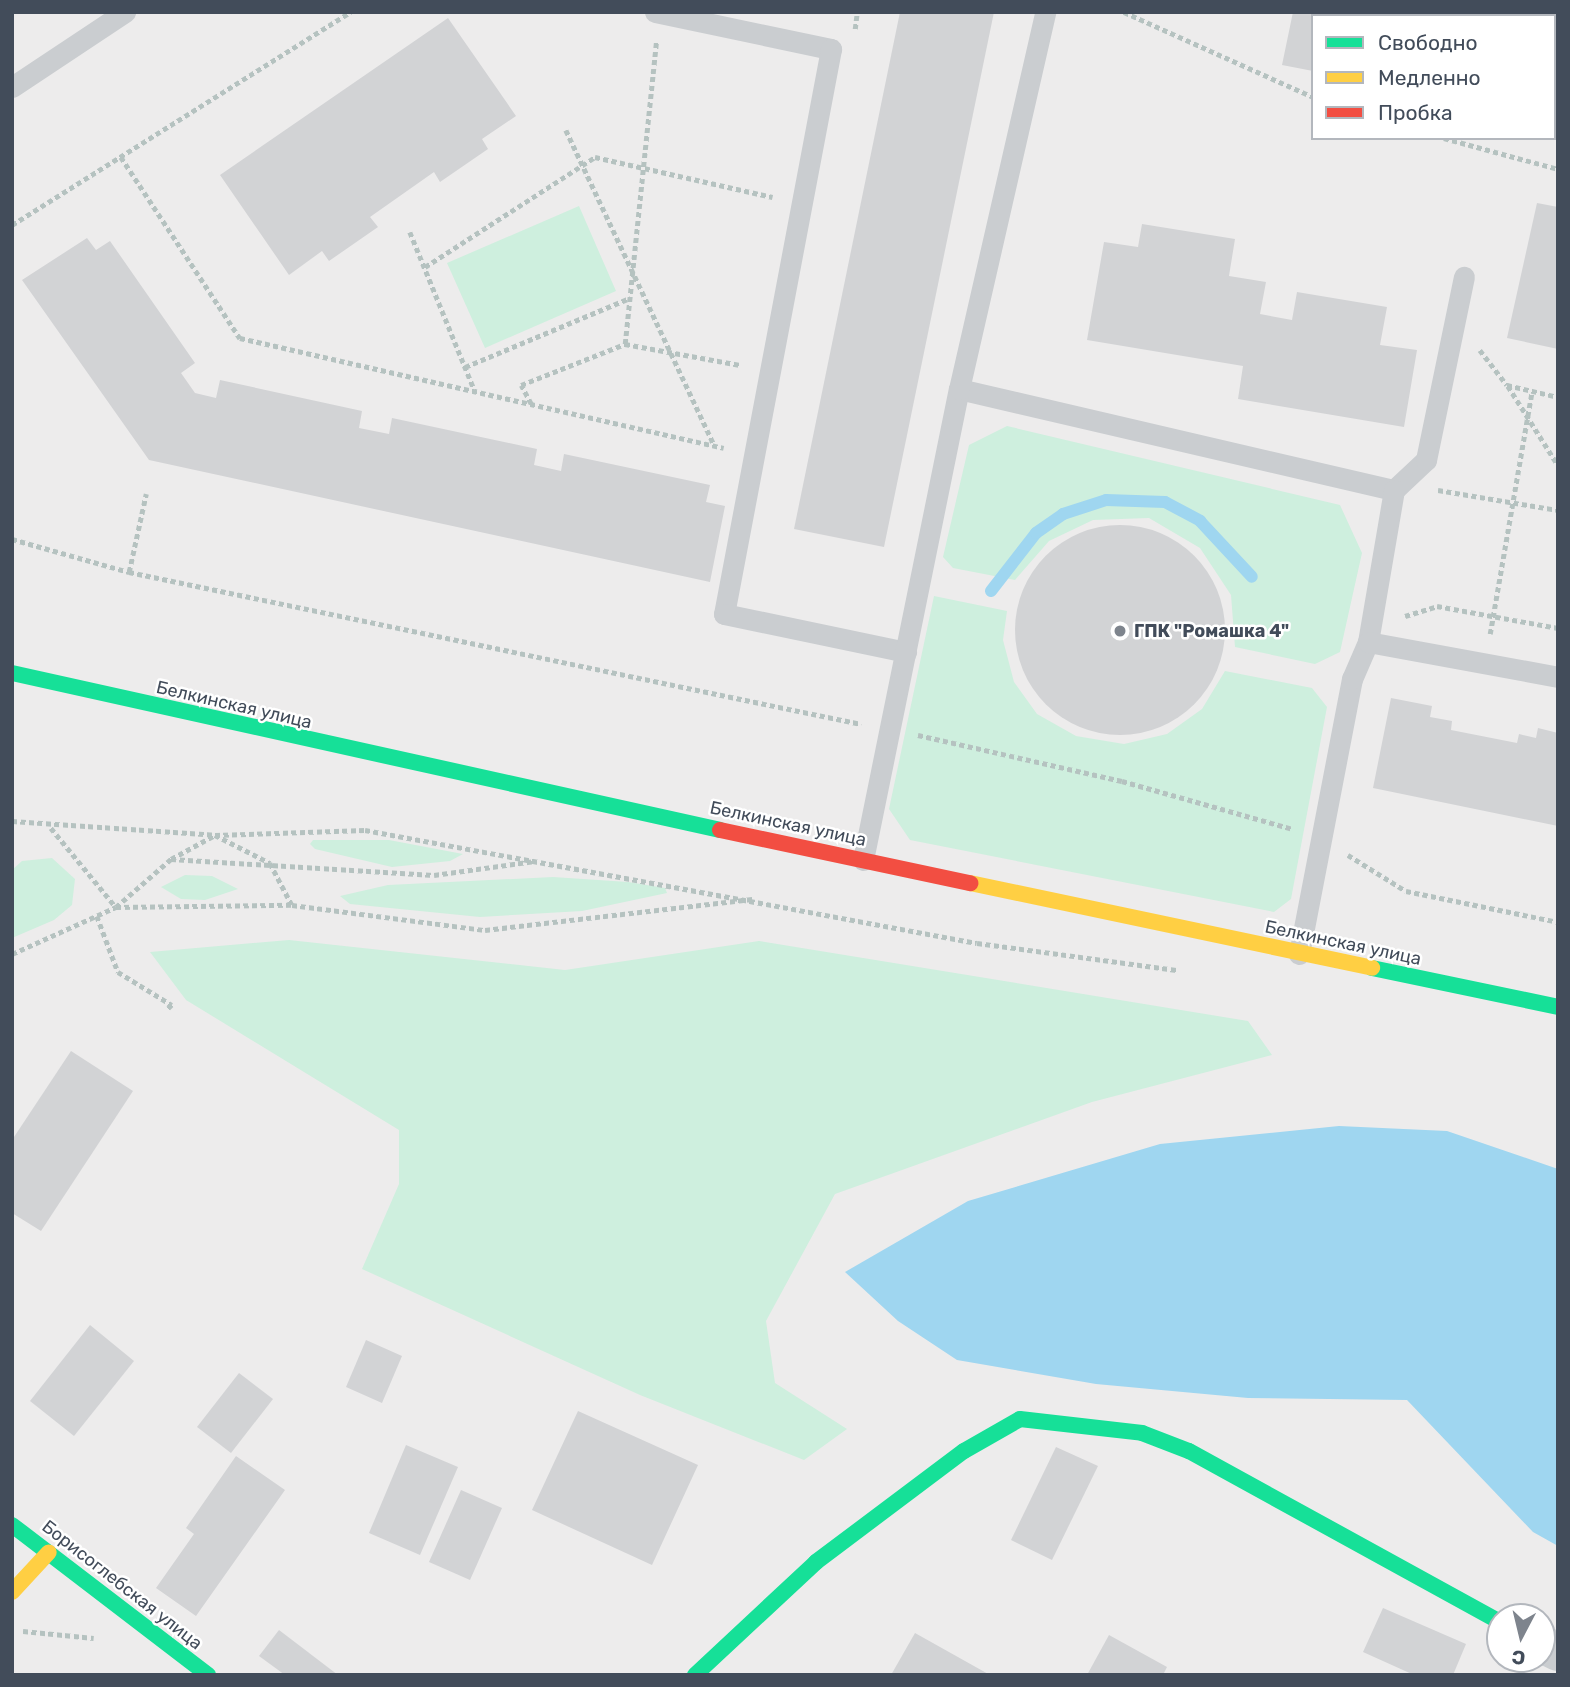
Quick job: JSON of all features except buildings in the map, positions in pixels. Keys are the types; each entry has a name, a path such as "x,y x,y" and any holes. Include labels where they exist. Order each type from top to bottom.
{"street":[{"name":"Белкинская улица","path":"12,673 863,860 1558,1007"},
{"path":"695,1675 816,1562 964,1451 1020,1419 1142,1433 1189,1451 1486,1614"},
{"name":"Борисоглебская улица","path":"12,1525 208,1675"},
{"path":"12,1592 49,1552"}],"lane":[{"path":"12,87 125,12"},
{"path":"863,860 959,389 1045,12"},
{"path":"657,13 831,49 804,205 724,614 906,652"},
{"path":"1300,954 1352,679 1369,634 1394,491 1426,460 1464,277"},
{"path":"959,389 1394,491"},
{"path":"1369,634 1485,664 1558,677"}],"path":[{"path":"12,225 350,12"},
{"path":"1125,12 1311,96"},
{"path":"625,344 657,13"},
{"path":"566,130 633,267 714,446"},
{"path":"1451,140 1558,169"},
{"path":"121,156 240,338 755,455"},
{"path":"425,267 595,157 804,205"},
{"path":"410,232 475,392"},
{"path":"465,367 630,299"},
{"path":"1452,337 1475,344 1528,414 1558,465"},
{"path":"531,404 521,385 625,344 771,371"},
{"path":"1507,386 1558,397"},
{"path":"1485,664 1532,392"},
{"path":"1394,491 1426,488 1558,510"},
{"path":"129,572 146,494"},
{"path":"12,539 129,572 1122,781 1321,839 1406,891 1558,922"},
{"path":"1369,634 1437,606 1558,628"},
{"path":"12,821 50,827 215,835 365,830 756,898 978,943 1193,972"},
{"path":"50,827 116,907"},
{"path":"12,954 116,907 171,859 215,835"},
{"path":"215,835 270,863 292,905"},
{"path":"171,859 270,863 321,872 434,875 539,860"},
{"path":"116,907 292,905 485,930 756,898"},
{"path":"97,916 118,972 172,1005 168,1009"}],"green space":[{"path":"579,206 616,291 485,348 447,263"},
{"path":"1007,426 1340,505 1362,553 1340,652 1315,664 1235,647 1231,595 1200,548 1149,518 1093,520 1049,541 1015,580 953,568 943,557 969,445"},
{"path":"934,596 1007,611 1003,640 1014,682 1037,714 1076,736 1124,744 1167,734 1202,709 1225,671 1312,688 1327,707 1291,899 1274,912 910,840 889,809"},
{"path":"313,840 389,840 463,854 450,861 392,867 315,849 310,844"},
{"path":"52,858 75,879 72,905 54,920 12,938 12,870 22,861"},
{"path":"185,875 212,876 238,889 205,900 181,899 161,887"},
{"path":"553,877 628,882 665,888 667,893 582,911 480,917 350,904 340,896 388,885"},
{"path":"289,940 565,970 759,941 1248,1021 1272,1055 1092,1102 835,1194 766,1321 775,1383 847,1429 804,1460 640,1395 362,1269 399,1184 399,1130 186,1000 150,952"}],"water":[{"path":"1339,1126 1447,1131 1558,1169 1558,1546 1533,1532 1407,1400 1248,1398 1096,1384 957,1360 898,1321 845,1272 968,1201 1160,1144"}],"waterway":[{"path":"991,591 1036,533 1063,514 1106,500 1165,502 1200,521 1252,577"}],"traffic: fast":[{"path":"12,673 720,830"},
{"path":"1372,968 1558,1007"},
{"path":"695,1675 816,1562 964,1451 1020,1419 1142,1433 1189,1451 1486,1614"},
{"path":"12,1525 208,1675"}],"traffic: slow":[{"path":"970,883 1372,968"},
{"path":"12,1592 49,1552"}],"traffic: jam":[{"path":"720,830 970,883"}],"place":[{"name":"ГПК \"Ромашка 4\"","path":"1120,631"}]}
